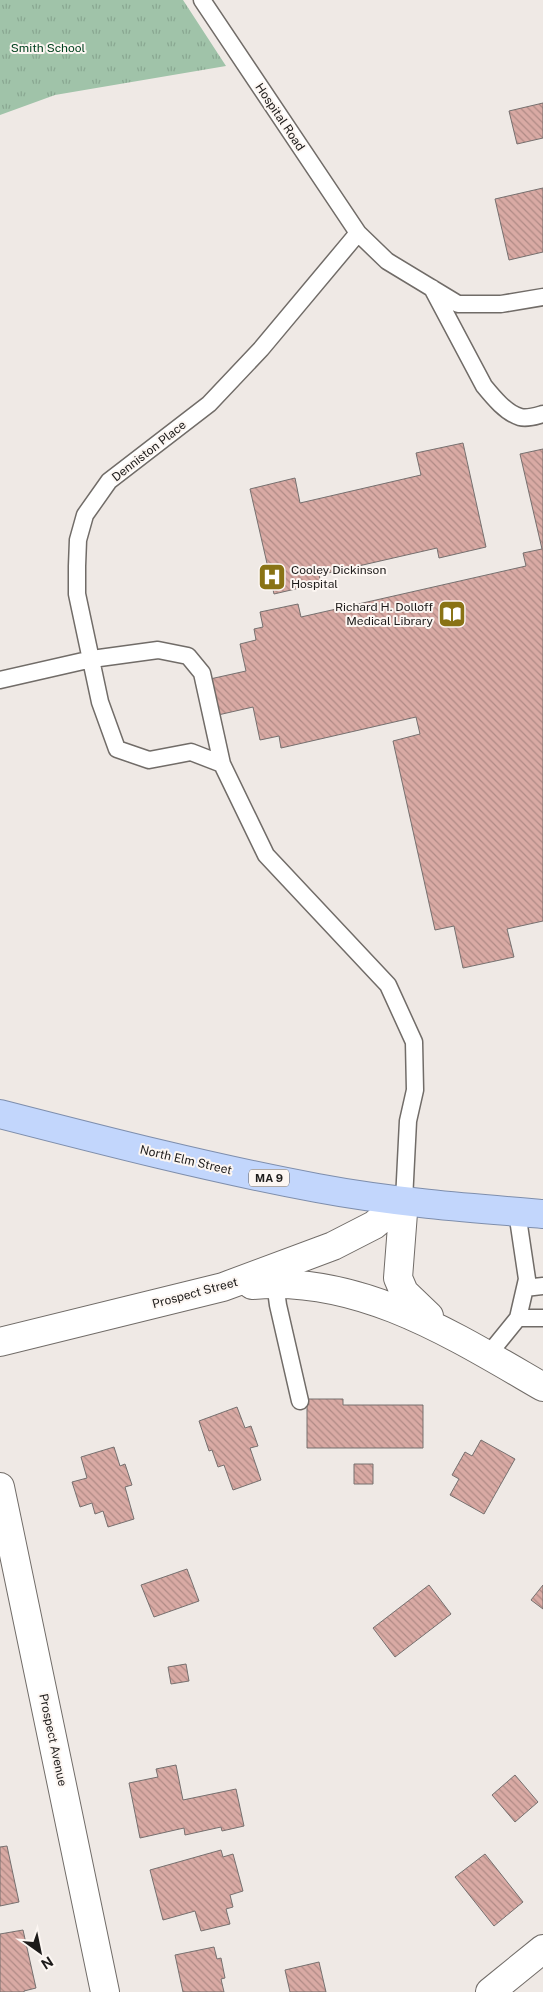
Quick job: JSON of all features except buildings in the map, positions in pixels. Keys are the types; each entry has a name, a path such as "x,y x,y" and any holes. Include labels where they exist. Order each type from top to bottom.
{"highway":[{"name":"North Elm Street","path":"0,1114 190,1163 319,1188 404,1200 530,1213"}],"main road":[{"name":"Prospect Street","path":"0,1342 223,1287 333,1246 374,1225 404,1200"},
{"path":"404,1200 398,1278 404,1292 413,1303 445,1331"},
{"path":"223,1287 275,1282 338,1290 383,1303 445,1331 543,1387"},
{"name":"Prospect Avenue","path":"0,1487 105,1992"},
{"path":"490,1992 543,1949"}],"lane":[{"name":"Hospital Road","path":"202,0 358,233 387,261 458,304 501,304 543,297"},
{"name":"Denniston Place","path":"222,764 191,752 149,760 117,749 100,702 78,594 76,566 78,540 85,515 109,481 209,404 261,349 358,233"},
{"path":"431,288 484,386 494,398 519,417 530,418 543,414"},
{"path":"0,680 92,659 158,650 188,656 202,673 222,764 266,855 388,985 414,1042 415,1090 408,1121 404,1200"},
{"path":"488,1355 518,1318 527,1279 530,1213"},
{"path":"275,1282 300,1401"},
{"path":"525,1288 543,1286"},
{"path":"518,1318 543,1318"}],"green space":[{"name":"Smith School","path":"0,0 183,0 226,66 55,95 0,115"}],"place":[{"name":"Cooley Dickinson Hospital","path":"272,577"},
{"name":"Richard H. Dolloff Medical Library","path":"452,614"}]}
